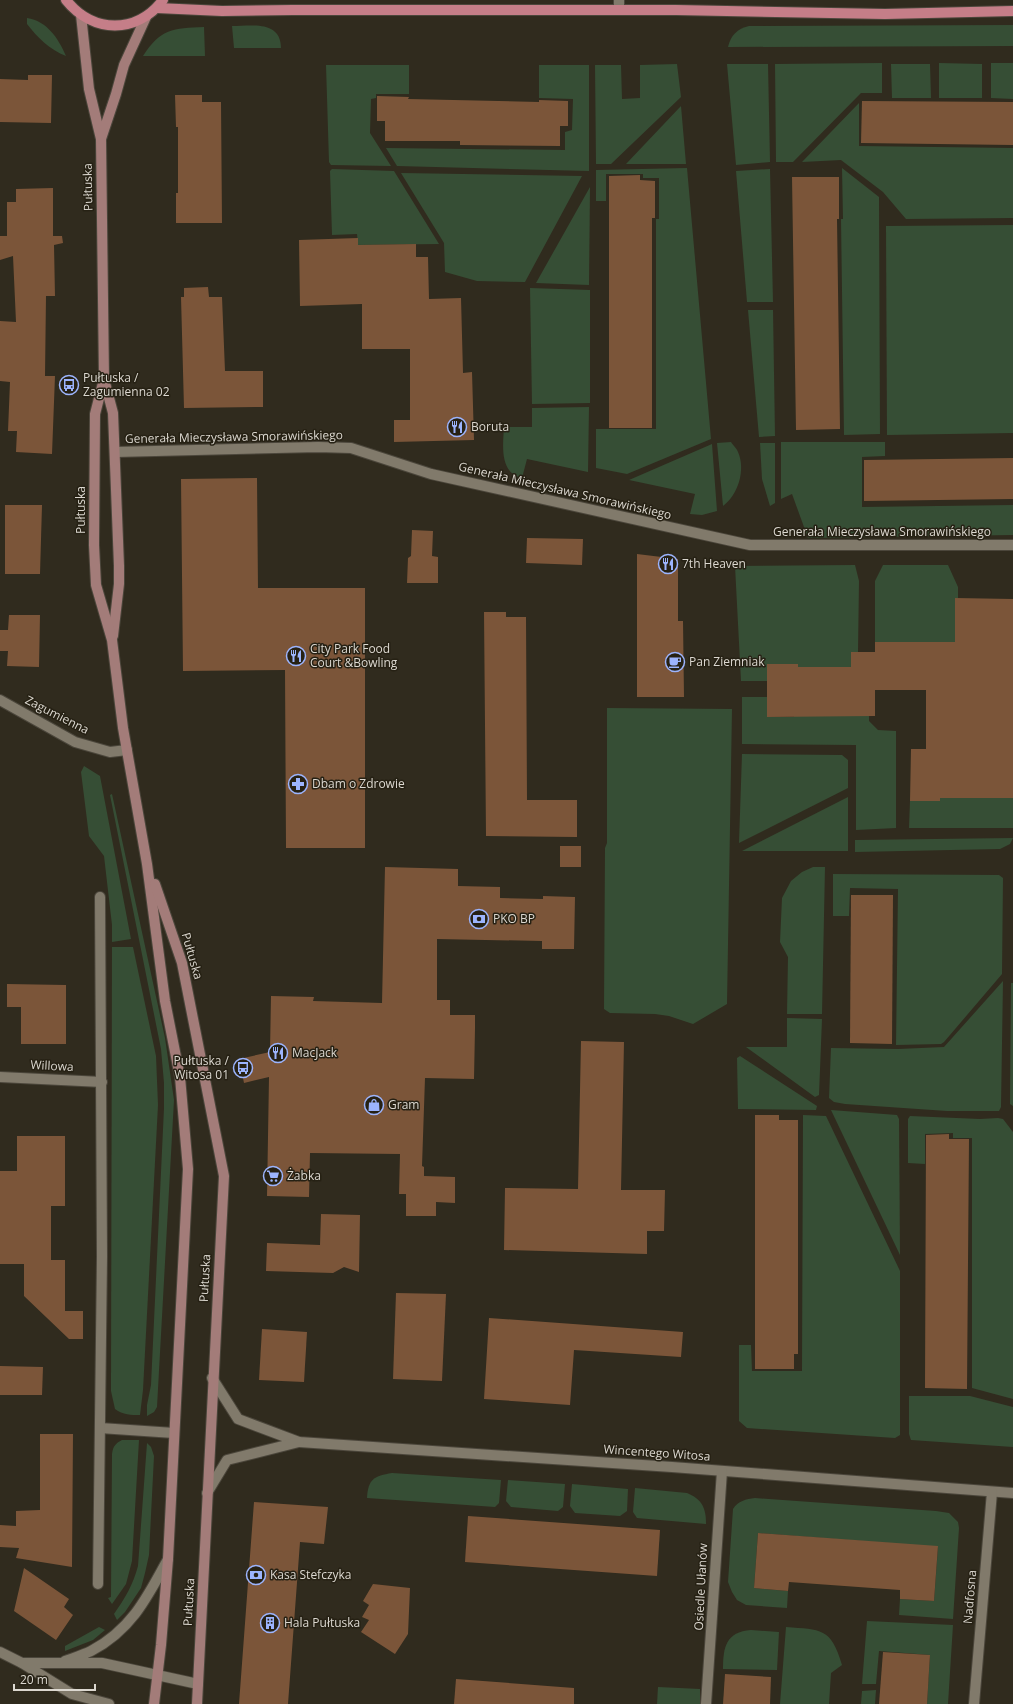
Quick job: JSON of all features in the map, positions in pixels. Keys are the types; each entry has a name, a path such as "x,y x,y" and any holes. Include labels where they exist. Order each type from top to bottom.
{"main road":[{"path":"66,0 81,15 93,22 120,26 134,23 146,17 160,4 222,11 619,5 885,14 1013,12"},
{"name":"Pułtuska","path":"81,15 89,89 101,139 104,379 113,413 119,584 112,640"},
{"name":"Pułtuska","path":"101,139 124,65 146,17"},
{"name":"Pułtuska","path":"104,379 95,414 94,545 96,584 112,640 126,750 147,864 165,1001 180,1077 188,1169 168,1559 161,1645 154,1704"},
{"name":"Pułtuska","path":"147,864 182,963 224,1176 212,1378 197,1704"}],"street":[{"name":"Generała Mieczysława Smorawińskiego","path":"115,452 318,447 351,448 431,474 750,545 1013,545"},
{"name":"Zagumienna","path":"0,700 75,742 110,752 126,750"},
{"path":"98,1584 102,1082 100,897"},
{"name":"Willowa","path":"0,1077 102,1082"},
{"name":"Wincentego Witosa","path":"212,1378 238,1419 299,1442 722,1471 1013,1493"},
{"path":"100,1428 174,1433"},
{"name":"Wincentego Witosa","path":"207,1493 227,1460 299,1442"},
{"name":"Osiedle Ułanów","path":"706,1704 722,1471"},
{"name":"Nadfosna","path":"974,1704 992,1492"},
{"path":"61,1662 90,1652 118,1634 132,1620 147,1597 168,1559"},
{"path":"0,1652 22,1663 72,1694 83,1704"},
{"path":"22,1663 102,1663 198,1684"},
{"path":"72,1694 110,1704"}],"green space":[{"path":"27,18 40,23 51,31 66,56 49,47 35,34 27,24"},
{"path":"1013,25 1013,46 728,47 735,33 749,26"},
{"path":"232,26 264,26 271,29 280,39 281,48 234,48"},
{"path":"204,27 205,56 143,56 155,40 168,32 176,29"},
{"path":"882,63 882,93 861,93 793,162 776,162 775,64"},
{"path":"939,63 982,64 982,98 939,98"},
{"path":"991,63 1013,63 1013,99 991,98"},
{"path":"677,64 681,97 611,164 596,164 595,65 621,65 622,99 640,98 640,65"},
{"path":"727,64 768,64 770,162 736,165"},
{"path":"891,64 930,64 931,98 892,98"},
{"path":"326,65 409,65 409,94 376,94 376,98 371,99 370,133 391,166 331,165 329,162"},
{"path":"539,65 589,65 589,171 397,166 386,148 565,150 565,132 572,130 573,99 539,98"},
{"path":"859,103 859,146 1013,148 1013,218 906,219 883,192 841,160 802,162"},
{"path":"681,106 686,164 626,164"},
{"path":"687,168 711,439 627,474 596,468 596,429 656,429 656,219 659,219 659,178 643,178 643,174 606,174 606,201 596,201 596,170"},
{"path":"842,168 879,197 880,434 844,435 841,219 843,219"},
{"path":"332,169 394,171 439,244 358,245 357,234 332,235 330,171"},
{"path":"770,169 773,302 747,302 736,171"},
{"path":"401,173 582,176 525,282 477,281 445,272 444,243"},
{"path":"590,187 589,285 536,283"},
{"path":"1013,225 1013,433 887,435 886,226"},
{"path":"530,288 590,290 590,403 532,404"},
{"path":"748,310 773,310 775,436 759,437"},
{"path":"589,407 588,472 527,459 522,478 509,470 503,450 504,427 532,427 532,408"},
{"path":"731,442 740,459 741,474 733,495 723,506 717,443"},
{"path":"781,442 885,442 885,456 862,457 862,507 1013,505 1013,535 808,538 792,494 781,499"},
{"path":"760,443 775,443 775,503 770,506 762,479"},
{"path":"712,444 717,511 702,515 690,514 695,494 629,480"},
{"path":"855,565 859,581 858,652 851,667 798,667 798,664 767,664 767,681 741,681 735,566"},
{"path":"883,565 948,565 958,587 958,598 955,599 955,642 875,642 875,581"},
{"path":"742,697 767,697 767,717 794,717 794,698 807,716 869,716 869,721 878,730 896,731 896,828 856,830 856,745 742,744"},
{"path":"607,708 732,709 727,1004 693,1024 669,1016 655,1014 610,1013 604,1009 605,848 607,843"},
{"path":"742,754 842,755 848,760 848,788 739,843"},
{"path":"84,766 100,776 131,939 112,942 112,925 104,856 89,836 81,772"},
{"path":"112,794 165,1038 174,1100 157,1407 154,1412 147,1416 147,1405 151,1385 164,1083 161,1049 110,795"},
{"path":"848,797 848,851 742,851"},
{"path":"940,798 1013,798 1013,828 909,828 910,801 940,801"},
{"path":"1013,838 1010,844 1000,849 855,852 855,840"},
{"path":"813,867 825,867 822,1014 787,1014 788,957 780,942 782,898 791,881 802,872"},
{"path":"833,874 999,875 1003,878 1002,974 941,1044 896,1045 898,889 850,888 849,916 833,916"},
{"path":"112,947 133,947 156,1056 158,1105 143,1390 140,1415 124,1414 115,1409 111,1391"},
{"path":"1003,981 1001,1107 999,1111 947,1111 845,1104 834,1102 829,1098 831,1048 898,1049 944,1047"},
{"path":"1011,983 1013,983 1013,1106 1010,1104"},
{"path":"787,1018 822,1019 819,1095 815,1097 746,1047 787,1047"},
{"path":"740,1056 817,1106 816,1110 738,1109 737,1058"},
{"path":"831,1110 897,1115 899,1119 900,1255"},
{"path":"803,1115 826,1116 900,1271 900,1435 895,1438 747,1428 739,1421 739,1345 751,1345 752,1371 802,1371"},
{"path":"910,1116 980,1119 998,1118 1003,1119 1013,1132 1013,1399 972,1388 972,1138 953,1138 953,1133 925,1134 925,1164 908,1163 908,1119"},
{"path":"909,1396 970,1396 1013,1407 1013,1447 911,1440 909,1434"},
{"path":"122,1440 139,1440 132,1561 126,1584 112,1604 108,1598 111,1597 112,1454 115,1445"},
{"path":"147,1443 151,1447 154,1456 149,1555 141,1588 125,1612 117,1620 114,1614 134,1579 138,1566"},
{"path":"392,1473 501,1480 499,1503 495,1507 367,1498 369,1486 376,1477"},
{"path":"508,1480 565,1484 563,1507 558,1511 511,1507 506,1501"},
{"path":"572,1484 628,1489 627,1511 620,1516 575,1513 570,1506"},
{"path":"635,1488 687,1493 692,1495 700,1501 704,1509 706,1524 637,1518 633,1512"},
{"path":"755,1498 949,1513 958,1522 959,1528 953,1619 899,1615 900,1599 934,1601 938,1547 758,1533 754,1588 788,1591 787,1608 746,1605 737,1600 728,1582 733,1509 742,1501"},
{"path":"867,1621 953,1625 948,1704 927,1704 930,1655 879,1651 876,1684 862,1684"},
{"path":"99,1627 105,1630 93,1640 65,1651 65,1646"},
{"path":"786,1627 816,1630 829,1637 834,1643 842,1665 831,1673 829,1704 780,1704"},
{"path":"751,1630 779,1632 777,1670 723,1669 725,1648 731,1637 743,1631"},
{"path":"658,1687 700,1689 700,1704 657,1704"},
{"path":"876,1690 875,1704 861,1704 862,1691"}],"building":[{"path":"28,75 52,75 51,123 0,122 0,79 28,80"},
{"path":"175,95 202,95 202,102 221,102 222,223 176,223 176,193 178,193 178,127 176,127"},
{"path":"377,96 409,97 408,99 539,102 539,100 568,101 568,126 560,126 560,146 460,145 460,141 385,141 385,121 377,121"},
{"path":"862,101 1013,102 1013,145 861,143"},
{"path":"640,175 640,180 655,181 655,218 652,218 652,428 609,428 609,176"},
{"path":"792,177 839,177 839,219 837,219 840,429 796,430"},
{"path":"53,188 53,236 62,236 63,243 54,245 55,296 46,296 45,376 55,376 52,454 16,452 17,431 8,431 10,382 0,381 0,321 16,322 13,256 0,260 0,236 7,236 7,202 16,202 16,189"},
{"path":"358,238 358,245 416,244 416,257 428,257 429,299 461,298 463,373 472,372 474,440 394,442 394,420 410,420 410,349 362,349 362,304 300,306 299,240"},
{"path":"208,287 209,297 222,297 225,371 263,371 263,407 184,408 181,297 184,297 184,288"},
{"path":"1013,458 1013,499 864,501 864,460"},
{"path":"257,478 258,588 365,588 365,848 286,848 285,670 183,671 181,479"},
{"path":"5,505 42,505 40,574 5,574"},
{"path":"412,530 433,531 432,556 438,557 438,583 407,583 408,558 411,556"},
{"path":"527,538 583,539 582,565 526,563"},
{"path":"637,554 678,559 678,621 683,621 684,697 637,697"},
{"path":"955,598 1013,599 1013,798 940,798 940,801 910,801 911,749 926,749 926,690 875,690 875,716 767,717 767,664 798,664 798,667 851,667 851,652 875,652 875,642 955,642"},
{"path":"484,612 506,612 506,617 526,617 527,800 577,800 577,837 486,836"},
{"path":"9,615 40,615 39,667 7,666 8,651 0,651 0,630 8,630"},
{"path":"560,846 581,846 581,867 560,867"},
{"path":"385,867 458,869 458,886 500,887 500,898 543,899 543,896 575,897 574,949 542,949 542,941 437,939 437,1000 450,1000 450,1015 475,1015 475,1028 474,1079 425,1078 422,1166 424,1167 424,1176 455,1177 455,1203 436,1202 436,1216 406,1216 406,1194 399,1194 400,1154 310,1153 309,1197 267,1196 269,1077 244,1083 239,1059 270,1052 271,996 314,997 313,1001 382,1003"},
{"path":"851,895 893,895 892,1044 850,1043"},
{"path":"7,984 66,985 66,1044 21,1044 21,1007 7,1007"},
{"path":"581,1041 624,1042 621,1190 665,1190 664,1231 647,1231 647,1254 504,1250 505,1188 578,1189"},
{"path":"755,1115 779,1115 779,1120 798,1120 798,1354 794,1354 794,1369 755,1369"},
{"path":"949,1134 949,1139 969,1139 967,1389 925,1388 926,1135"},
{"path":"17,1136 65,1136 65,1206 51,1206 51,1260 65,1260 65,1311 83,1311 83,1339 69,1339 24,1296 24,1264 0,1264 0,1171 17,1171"},
{"path":"321,1214 360,1215 359,1272 344,1267 333,1273 266,1271 267,1243 320,1245"},
{"path":"396,1293 446,1294 442,1381 393,1379"},
{"path":"489,1318 683,1332 681,1357 574,1350 570,1405 484,1399"},
{"path":"262,1329 307,1332 304,1382 259,1380"},
{"path":"0,1366 43,1367 42,1395 0,1395"},
{"path":"40,1434 73,1434 72,1567 16,1558 19,1548 0,1547 0,1525 16,1526 16,1511 40,1510"},
{"name":"Hala Pułtuska","path":"254,1502 328,1507 324,1544 300,1542 288,1704 239,1704"},
{"path":"468,1516 660,1530 657,1576 465,1562"},
{"path":"758,1533 938,1546 934,1601 900,1599 900,1590 789,1582 788,1591 754,1588"},
{"path":"24,1568 69,1599 64,1607 73,1615 56,1640 14,1611"},
{"path":"373,1584 410,1588 408,1634 395,1654 361,1632 369,1620 362,1617 369,1605 363,1601"},
{"path":"883,1652 930,1655 927,1704 879,1704"},
{"path":"725,1674 771,1677 770,1704 723,1704"},
{"path":"456,1679 574,1688 574,1704 454,1704"}],"place":[{"name":"Pułtuska / Zagumienna 02","path":"69,385"},
{"name":"Boruta","path":"457,427"},
{"name":"7th Heaven","path":"668,564"},
{"name":"City Park Food Court &Bowling","path":"296,656"},
{"name":"Pan Ziemniak","path":"675,662"},
{"name":"Dbam o Zdrowie","path":"298,784"},
{"name":"PKO BP","path":"479,919"},
{"name":"MacJack","path":"278,1053"},
{"name":"Pułtuska / Witosa 01","path":"243,1068"},
{"name":"Gram","path":"374,1105"},
{"name":"Żabka","path":"273,1176"},
{"name":"Kasa Stefczyka","path":"256,1575"},
{"name":"Hala Pułtuska","path":"270,1623"}]}
